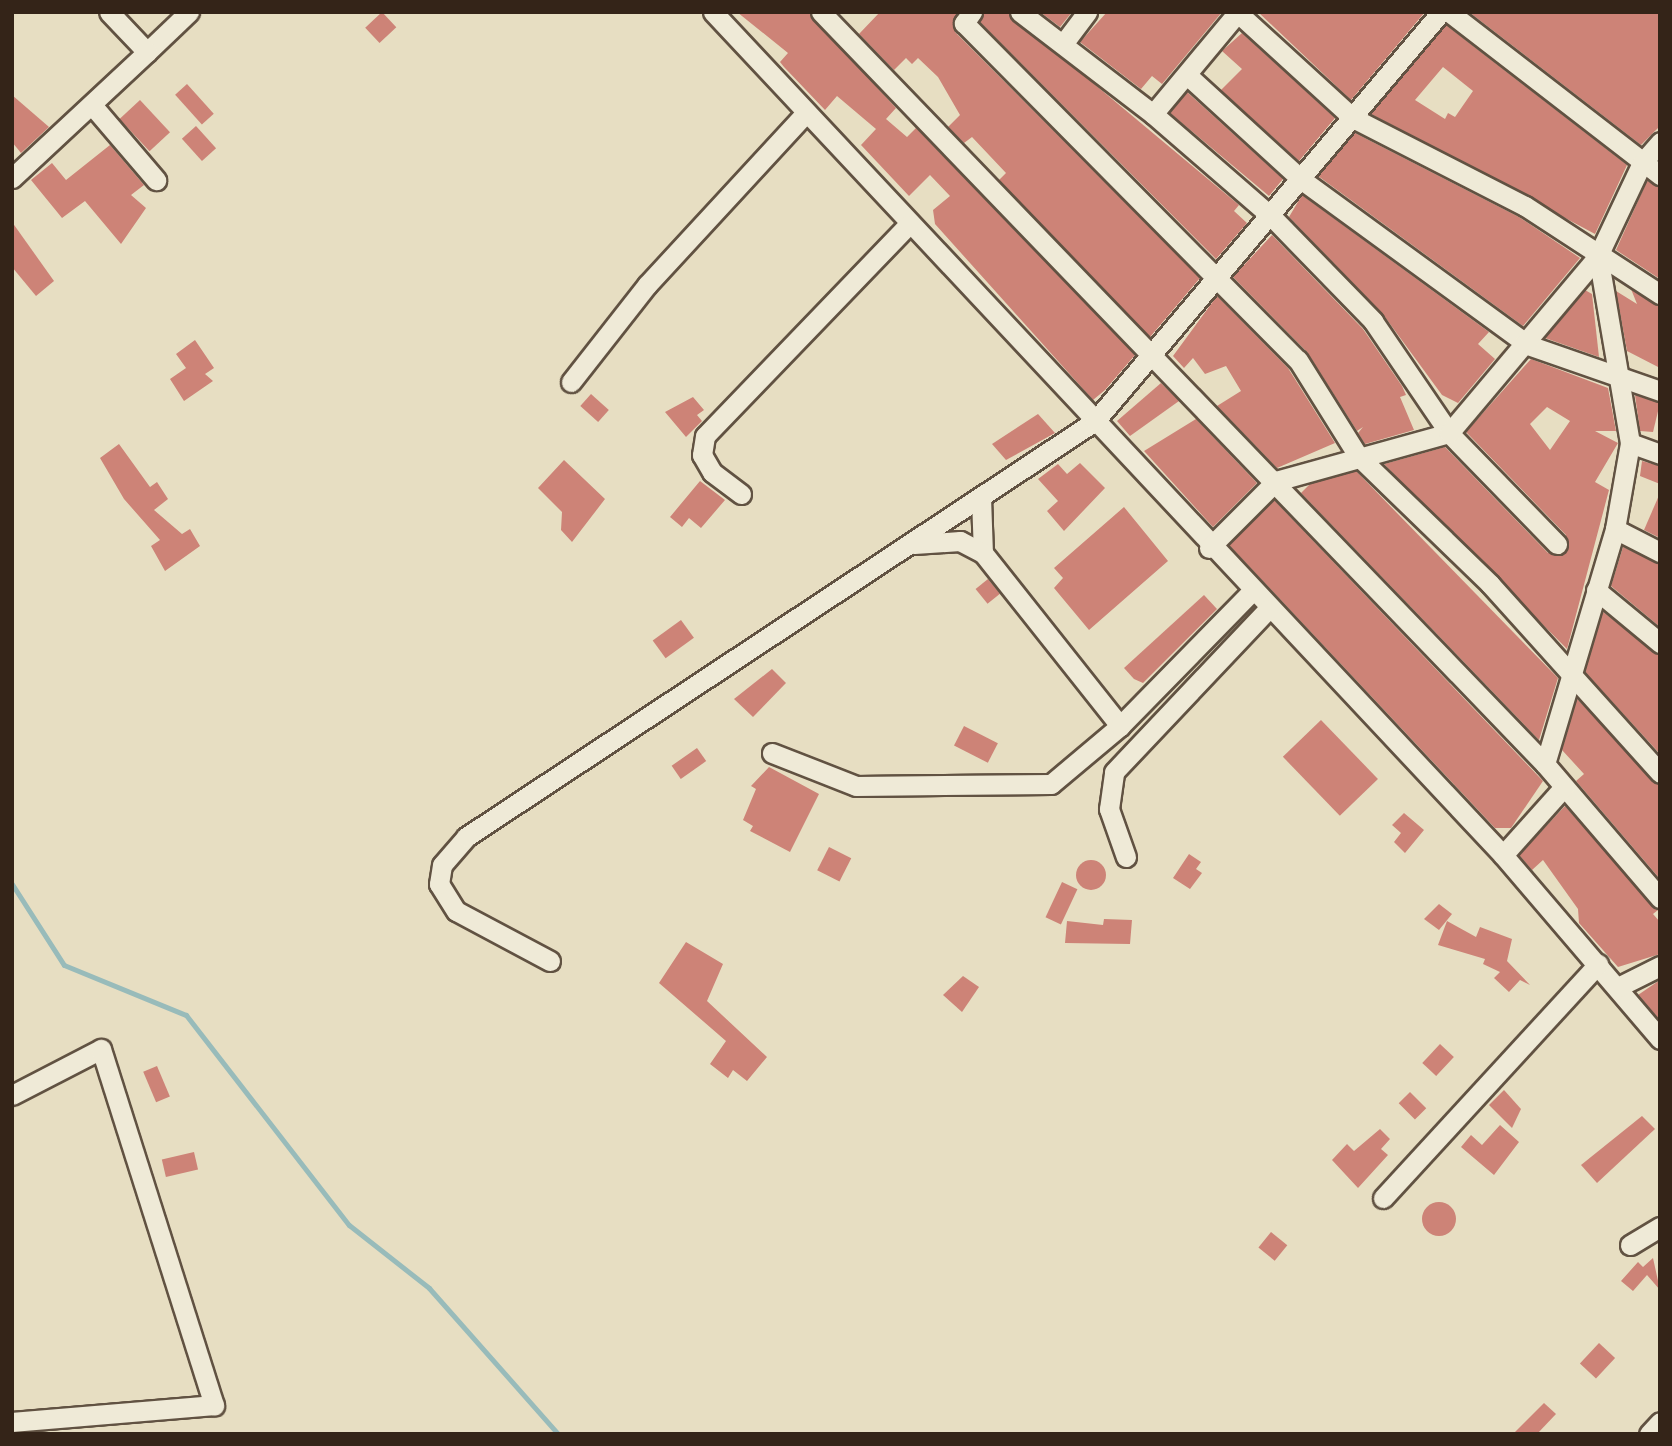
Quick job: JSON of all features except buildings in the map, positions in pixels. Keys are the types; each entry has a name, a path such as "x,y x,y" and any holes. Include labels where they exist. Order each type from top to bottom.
{"street":[{"path":"109,12 146,52"},
{"path":"12,177 189,12"},
{"path":"713,12 804,116 1095,421 1209,548 1503,855 1660,1039"},
{"path":"821,12 1276,481 1545,764 1660,898"},
{"path":"972,12 964,23 1217,283 1298,360 1358,456 1490,584 1660,773"},
{"path":"1020,12 1153,114 1273,218 1373,321 1449,433 1558,544"},
{"path":"1063,44 1087,12"},
{"path":"1153,114 1238,12 1353,118 1525,206 1660,294"},
{"path":"550,961 456,911 439,884 442,865 466,837 1095,421 1273,218 1441,12"},
{"path":"1449,12 1660,175"},
{"path":"1187,75 1302,180 1528,345 1621,381 1660,391"},
{"path":"92,105 156,180"},
{"path":"570,382 647,285 804,116"},
{"path":"1209,548 1276,481 1358,456 1449,433 1528,345 1598,256 1642,163 1660,142"},
{"path":"741,495 712,472 702,455 705,436 908,225"},
{"path":"1545,764 1615,529 1630,443 1598,256"},
{"path":"1630,443 1660,454"},
{"path":"981,497 983,553"},
{"path":"1615,529 1660,552"},
{"path":"910,544 960,541 983,553 1120,726"},
{"path":"1596,590 1660,643"},
{"path":"772,753 856,786 996,789 1051,784 1120,726 1251,592"},
{"path":"1126,857 1109,809 1114,772 1268,610"},
{"path":"1503,855 1563,787"},
{"path":"1382,1198 1598,964"},
{"path":"1618,987 1660,967"},
{"path":"12,1095 101,1049 214,1405 13,1421"},
{"path":"1630,1245 1660,1227"},
{"path":"1648,1434 1660,1422"}],"waterway":[{"path":"12,884 64,965 186,1015 349,1225 429,1288 558,1434"}]}
